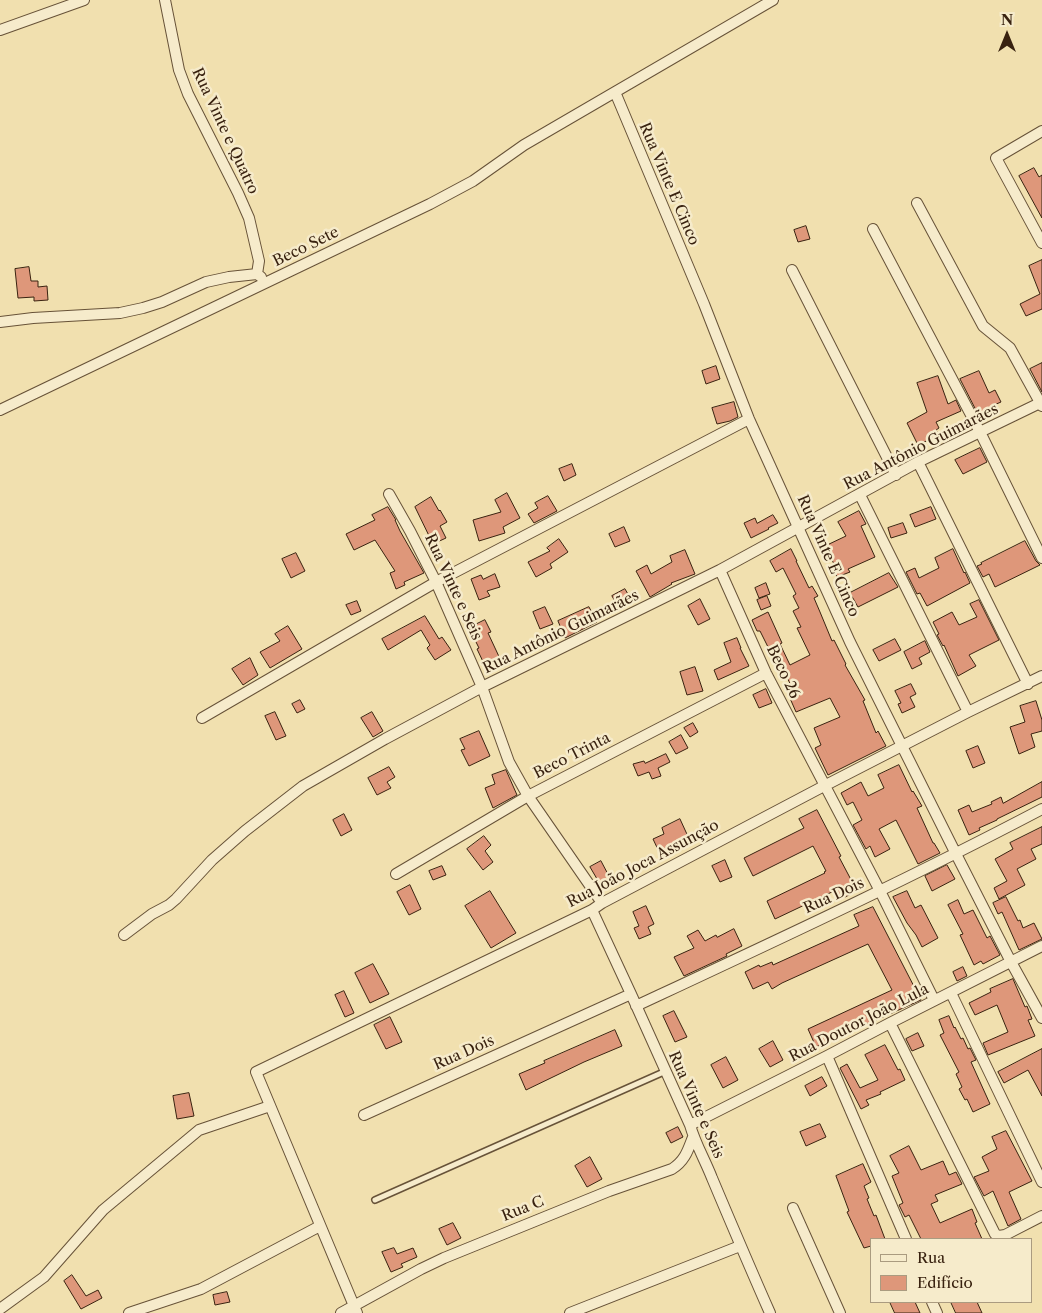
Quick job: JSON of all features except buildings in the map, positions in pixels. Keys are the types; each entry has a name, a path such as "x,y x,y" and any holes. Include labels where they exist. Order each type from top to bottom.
{"street":[{"path":"0,30 84,0"},
{"name":"Rua Vinte e Quatro","path":"164,0 179,70 188,94 238,193 248,218 259,261 257,274"},
{"name":"Beco Sete","path":"0,410 430,204 472,181 524,145 774,0"},
{"name":"Rua Vinte E Cinco","path":"615,92 704,304 749,419 850,642 1011,962 1042,1018"},
{"path":"1042,131 996,158 1042,243"},
{"path":"917,204 983,326 1010,348 1041,404"},
{"path":"872,229 980,432 1042,558"},
{"path":"792,270 896,475"},
{"path":"0,322 33,318 120,313 162,302 206,282 229,277 257,274 268,282"},
{"name":"Rua Antônio Guimarães","path":"124,935 152,914 169,905 212,860 244,831 303,786 482,687 720,570 918,462 1041,404"},
{"path":"202,718 436,582 749,419"},
{"path":"918,462 1028,684"},
{"name":"Rua Vinte e Seis","path":"389,494 436,582 482,687 509,762 528,796 602,902"},
{"path":"860,495 968,712"},
{"name":"Beco 26","path":"720,570 766,673 880,891 934,1000"},
{"name":"Beco Trinta","path":"396,874 528,796 766,673"},
{"name":"Rua João Joca Assunção","path":"270,1106 256,1072 592,910 602,902 824,786 1042,676"},
{"name":"Rua Dois","path":"636,1006 880,891 1042,809"},
{"name":"Rua Vinte e Seis","path":"592,910 690,1125 693,1137 770,1313"},
{"name":"Rua Doutor João Lula","path":"690,1125 1042,946"},
{"path":"951,993 1042,1182"},
{"name":"Rua Dois","path":"364,1115 631,994"},
{"path":"890,1023 995,1234 999,1236 1005,1235 1042,1216"},
{"path":"827,1056 906,1238"},
{"path":"0,1309 44,1277 103,1210 199,1130 270,1106 356,1310"},
{"name":"Rua C","path":"341,1313 356,1310 421,1269 444,1258 677,1166 684,1159 693,1137"},
{"path":"793,1208 840,1313"},
{"path":"129,1313 201,1289 320,1226"},
{"path":"570,1313 740,1246"}],"lane":[{"path":"374,1200 666,1071"}]}
